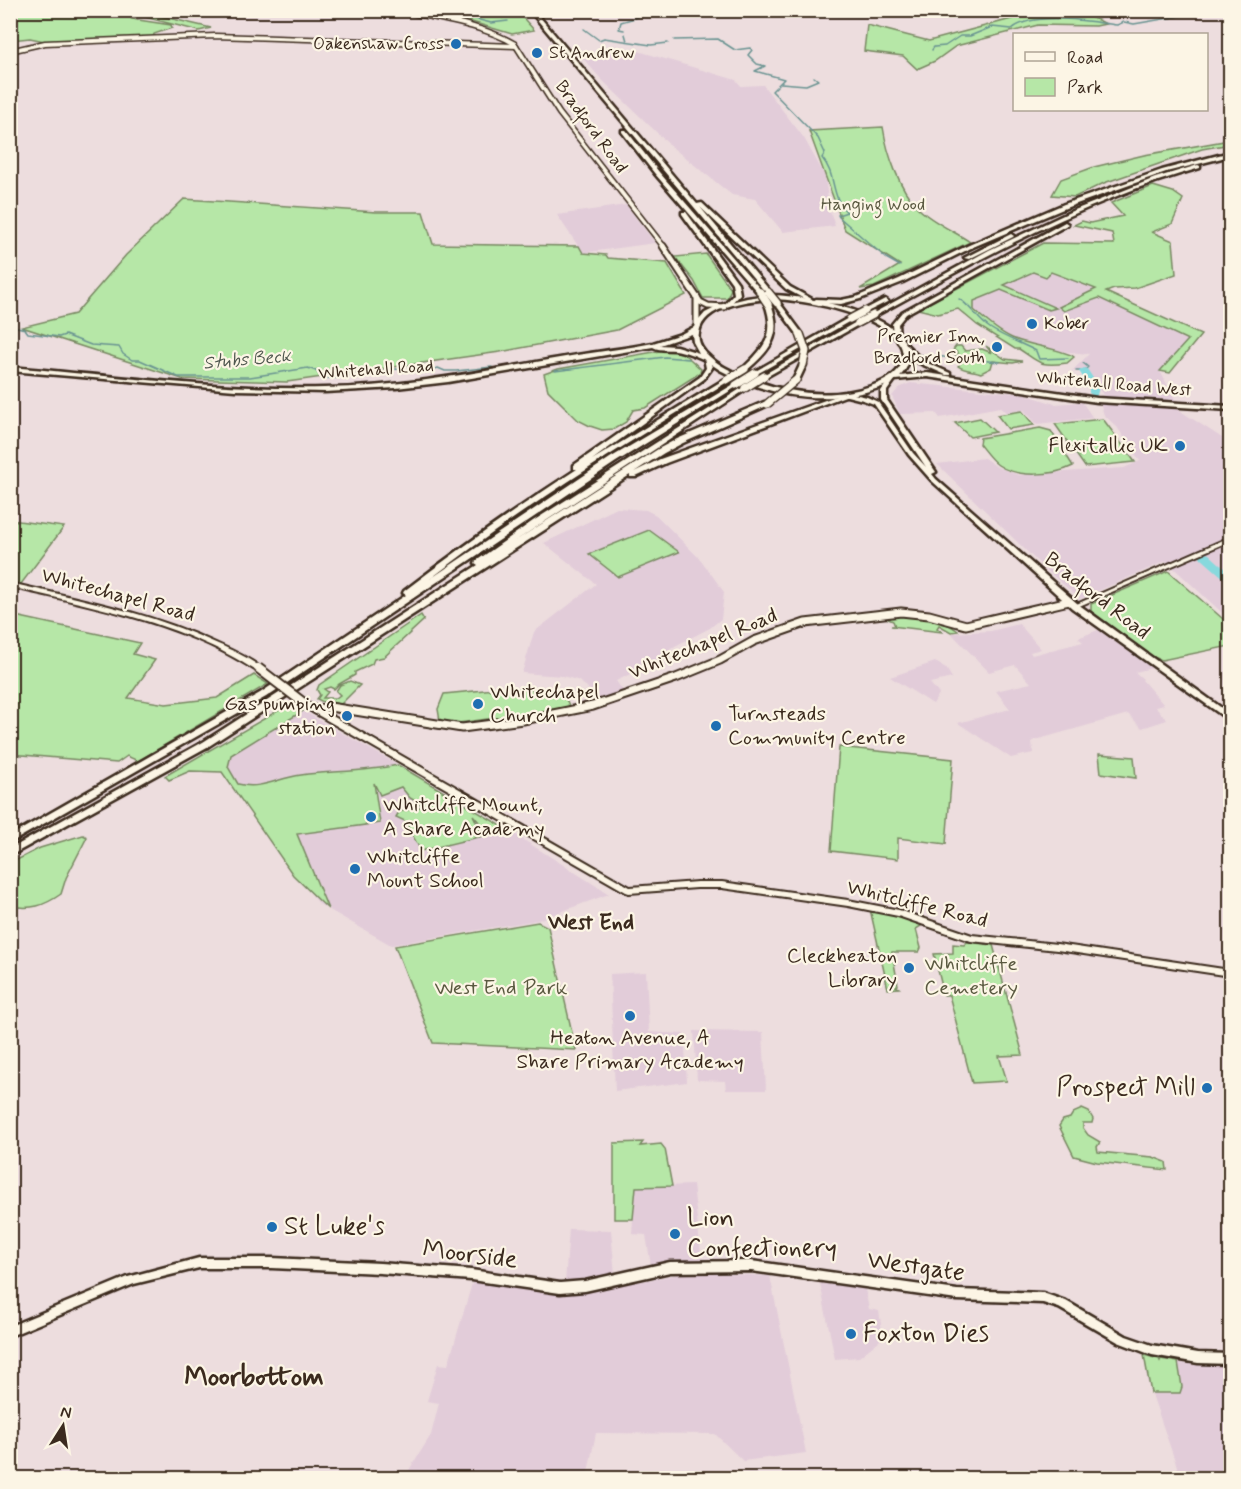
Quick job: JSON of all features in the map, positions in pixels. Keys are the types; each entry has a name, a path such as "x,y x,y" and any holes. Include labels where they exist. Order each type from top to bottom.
{"highway":[{"path":"524,10 544,30 683,191 764,292 774,322 772,337 766,350 745,369 536,498"},
{"path":"10,853 206,744 670,446 767,404 796,380 803,366 806,351 800,334 777,303 764,292 657,174 544,30 531,10"},
{"path":"726,306 766,297 813,301 852,300 973,245 1085,199 1156,173 1230,154"},
{"path":"376,636 536,523 764,376 858,323 1032,233 1130,190 1189,169 1230,159"},
{"path":"657,174 668,193 735,283 737,294 726,306"},
{"path":"369,388 465,381 648,348 676,348 707,358 742,378 785,392 811,396 867,390 893,378 901,370 905,360 895,324 904,313 1130,190"},
{"path":"683,191 704,207 790,290 813,301 871,320 898,338"},
{"path":"10,840 254,700 613,460 755,373 865,311 1085,199"},
{"path":"762,261 801,291 817,297 848,298 888,285"},
{"name":"Whitehall Road","path":"10,369 231,387 369,388 465,377 674,339 697,328 706,316 726,306"},
{"path":"351,637 469,544 696,383 708,370 707,358 695,342 697,328"},
{"path":"563,516 663,461 845,394"}],"main road":[{"name":"Whitehall Road West","path":"898,338 921,362 934,369 996,386"},
{"name":"Whitehall Road West","path":"893,378 927,375 1097,400 1230,408"},
{"name":"Bradford Road","path":"893,378 884,391 885,404 949,494"},
{"name":"Bradford Road","path":"845,394 865,398 876,404 910,454 949,494 1072,604 1230,717"},
{"path":"1072,604 1230,539"},
{"name":"Whitechapel Road","path":"10,585 88,603 181,629 228,649 258,668 305,704 629,890"},
{"name":"Whitcliffe Road","path":"629,890 722,885 848,903 899,913 971,939 1057,947 1230,973"},
{"name":"Moorside","path":"10,1331 132,1280 199,1263 350,1267 471,1275 552,1287 585,1286"},
{"name":"Westgate","path":"585,1286 670,1267 751,1266 957,1295 1043,1298 1062,1304 1122,1339 1152,1350 1198,1358 1230,1359"}],"street":[{"path":"398,10 501,36 516,46"},
{"path":"10,51 45,43 210,36 516,46"},
{"name":"Bradford Road","path":"516,46 559,113 675,261 697,296"},
{"path":"697,296 705,305 726,306"},
{"path":"697,296 697,328"},
{"name":"Whitechapel Road","path":"316,710 330,707 462,728 523,720 593,706 676,678 720,660 754,641 805,623 901,612 929,615 966,625 1072,604"}],"shaded area":[{"path":"638,51 736,80 741,86 763,85 804,138 825,176 829,208 835,226 783,232 755,199 732,195 673,148 601,79 580,55"},
{"path":"626,205 655,243 583,253 557,215"},
{"path":"1033,271 1046,277 1051,272 1096,289 1059,307 1065,311 1099,297 1189,340 1160,371 1177,403 1105,397 1087,373 1072,371 1089,354 1048,350 1010,338 974,310 974,301 1001,290 1049,310 1055,308 1003,285"},
{"path":"910,383 1024,394 1055,404 1082,402 1093,418 1037,424 1024,410 1006,412 1000,407 940,418 936,413 900,414 892,396 899,388"},
{"path":"1100,402 1174,407 1230,443 1230,620 1166,561 1080,599 1043,567 937,464 984,458 997,467 1019,475 1124,468 1140,461 1117,427 1104,415"},
{"path":"617,508 646,510 656,515 701,560 724,592 721,619 710,628 675,646 651,664 616,681 624,692 595,701 587,687 577,680 562,676 522,673 534,632 596,584 544,543"},
{"path":"1019,624 1041,649 1030,652 1032,655 1083,642 1078,638 1098,630 1152,668 1135,672 1164,705 1155,707 1167,720 1142,728 1128,714 1032,741 1033,753 1011,758 958,723 1010,709 996,691 1031,683 1015,665 989,672 951,633 991,631"},
{"path":"935,662 946,668 952,678 930,683 939,694 933,704 890,677"},
{"name":"Whitcliffe Mount, A Share Academy","path":"303,711 467,804 609,894 538,920 391,945 319,904 222,772 228,767 231,755"},
{"name":"Heaton Avenue, A Share Primary Academy","path":"646,972 649,1032 684,1034 687,1082 615,1091 610,974"},
{"path":"694,1031 763,1032 766,1090 726,1090 725,1081 697,1080"},
{"name":"Lion Confectionery","path":"693,1185 702,1262 651,1266 646,1235 632,1234 635,1187"},
{"path":"569,1229 611,1230 615,1275 585,1283 565,1283"},
{"path":"691,1272 770,1276 806,1453 743,1461 715,1434 596,1433 588,1472 583,1478 404,1478 431,1435 439,1403 427,1401 438,1364 448,1365 473,1280 577,1293"},
{"path":"820,1283 865,1289 869,1309 879,1311 883,1337 859,1357 835,1359"},
{"path":"1144,1355 1187,1364 1230,1365 1230,1478 1181,1478 1147,1380"}],"green space":[{"path":"10,11 139,11 211,28 199,31 137,15 132,19 171,25 172,28 154,34 153,38 49,42 30,38 11,40"},
{"path":"498,11 517,11 534,30 512,34 465,20 479,12 494,13 503,18"},
{"path":"1034,13 1080,15 1106,24 1096,26 1038,25 956,46 935,61 917,69 903,56 864,51 867,25 929,41"},
{"name":"Hanging Wood","path":"883,127 895,170 911,200 930,218 970,242 874,287 860,289 900,265 845,230 809,131"},
{"path":"1230,140 1230,144 1202,149 1104,183 1075,197 1052,195 1061,179 1094,167 1144,155"},
{"path":"1153,186 1173,192 1183,199 1172,224 1152,232 1173,241 1176,274 1135,288 1114,289 1106,292 1201,335 1170,373 1160,371 1188,340 1099,298 1064,311 1059,307 1096,289 1051,272 1046,277 1033,272 1004,285 1056,308 1049,310 1001,290 974,301 974,310 1012,338 1064,352 1074,357 1067,363 1044,364 1035,360 977,325 958,309 938,314 918,309 1043,243 1114,244 1112,233 1074,225 1082,221 1090,223 1123,216 1111,203"},
{"path":"184,199 376,212 423,212 433,244 579,246 583,253 606,255 608,258 667,263 686,295 617,330 500,352 287,382 182,379 22,327 75,314 126,255"},
{"path":"706,254 731,289 727,298 703,298 694,281 675,257"},
{"path":"956,346 961,346 965,351 982,349 992,353 986,346 1005,359 1022,361 1013,363 993,361 991,368 981,373 966,370 958,366 961,358 954,354 958,353 953,350"},
{"path":"665,350 685,355 701,369 700,373 645,408 633,410 626,422 614,429 602,430 578,420 548,390 544,374 558,369"},
{"path":"1022,411 1034,425 1008,429 997,415"},
{"path":"980,418 995,432 970,437 955,423"},
{"path":"1103,419 1135,462 1085,467 1055,424"},
{"path":"1040,428 1051,431 1073,466 1045,474 1015,472 998,465 979,444 980,438"},
{"path":"11,520 64,527 21,584 11,582"},
{"path":"649,530 679,552 618,577 589,554"},
{"path":"1168,571 1230,625 1230,646 1162,660 1153,657 1091,611 1091,604"},
{"path":"11,615 140,643 133,654 155,660 128,698 166,704 217,698 254,675 268,684 138,761 127,756 117,763 11,754"},
{"path":"421,615 424,620 384,657 374,659 372,664 355,672 355,675 339,684 334,689 330,687 324,689 328,692 323,698 336,698 340,695 336,691 340,685 350,681 360,685 341,704 325,703 317,699 320,695 317,690 319,685"},
{"path":"895,615 937,621 958,631 951,632 939,625 937,628 942,632 891,626 895,626 893,621 888,619"},
{"path":"505,688 563,692 570,708 451,724 440,721 438,709 444,694"},
{"path":"294,706 303,711 231,755 228,767 238,784 255,786 292,776 398,765 507,829 490,835 473,815 483,836 421,851 405,821 396,817 399,812 424,806 410,798 401,787 380,795 374,783 380,823 297,834 328,909 293,875 222,772 190,771 169,780 165,776 281,709"},
{"path":"839,747 953,759 946,844 898,838 898,859 831,851"},
{"path":"1099,754 1134,757 1136,778 1101,773"},
{"path":"83,835 87,837 66,878 61,894 37,906 25,908 11,906 11,863 40,848"},
{"path":"870,909 924,924 916,929 921,948 919,952 892,952 898,985 896,986 899,988 888,989"},
{"name":"West End Park","path":"538,922 548,927 576,1050 433,1043 395,946"},
{"name":"Whitcliffe Cemetery","path":"967,942 993,945 1023,1055 999,1056 1007,1081 972,1083 949,995 944,995 934,954 953,953 953,944 964,945"},
{"path":"1082,1109 1089,1112 1093,1119 1092,1123 1083,1123 1083,1128 1088,1135 1100,1142 1097,1147 1098,1152 1153,1157 1166,1162 1167,1170 1097,1162 1074,1156 1059,1126 1063,1120"},
{"path":"643,1142 640,1146 661,1144 665,1149 672,1186 636,1187 633,1219 614,1219 614,1143"},
{"path":"1144,1355 1160,1361 1161,1359 1178,1362 1182,1387 1180,1393 1151,1393"}],"waterway":[{"path":"624,30 619,29 621,22 638,17 636,14 655,10"},
{"path":"449,12 491,23 508,21"},
{"path":"932,50 934,47 945,46 960,36 970,36 992,27 1012,29 1034,20 1062,19 1117,25 1124,22 1134,24 1192,14"},
{"path":"584,29 599,40 604,38 651,45 668,43"},
{"path":"625,34 627,41"},
{"path":"674,40 718,39 735,50 750,48 752,50 748,55 757,64 765,66 755,71 784,79 772,91 818,138 825,153 822,158 830,172 838,200 847,212 838,215 839,217 886,258 900,266"},
{"path":"781,83 806,85 818,80 814,77"},
{"path":"959,299 990,328 1036,351 1039,359 1068,358"},
{"name":"Stubs Beck","path":"13,326 25,329 28,333 59,337 65,335 91,345 119,347 123,354 132,360 140,360 178,377 250,377 308,368 316,371 322,378 336,378 341,375 345,378 352,375 363,377 394,369 427,371 438,368 445,371 456,371 492,367"},
{"name":"Stubs Beck","path":"921,355 1000,362"},
{"name":"Stubs Beck","path":"555,371 665,357 689,359"},
{"name":"Stubs Beck","path":"1076,371 1084,371 1088,367 1083,363"},
{"path":"1084,371 1094,387 1094,393"},
{"path":"1205,556 1230,578"}],"place":[{"name":"Oakenshaw Cross","path":"456,44"},
{"name":"St Andrew","path":"537,53"},
{"name":"Kober","path":"1032,324"},
{"name":"Premier Inn, Bradford South","path":"997,347"},
{"name":"Flexitallic UK","path":"1180,446"},
{"name":"Whitechapel Church","path":"478,704"},
{"name":"Gas pumping station","path":"347,716"},
{"name":"Turnsteads Community Centre","path":"716,726"},
{"name":"Whitcliffe Mount, A Share Academy","path":"371,817"},
{"name":"Whitcliffe Mount School","path":"355,869"},
{"name":"Cleckheaton Library","path":"909,968"},
{"name":"Heaton Avenue, A Share Primary Academy","path":"630,1016"},
{"name":"Prospect Mill","path":"1207,1088"},
{"name":"St Luke's","path":"272,1227"},
{"name":"Lion Confectionery","path":"675,1234"},
{"name":"Foxton Dies","path":"851,1334"}],"district":[{"name":"West End","path":"591,923"},
{"name":"Moorbottom","path":"254,1377"}]}
